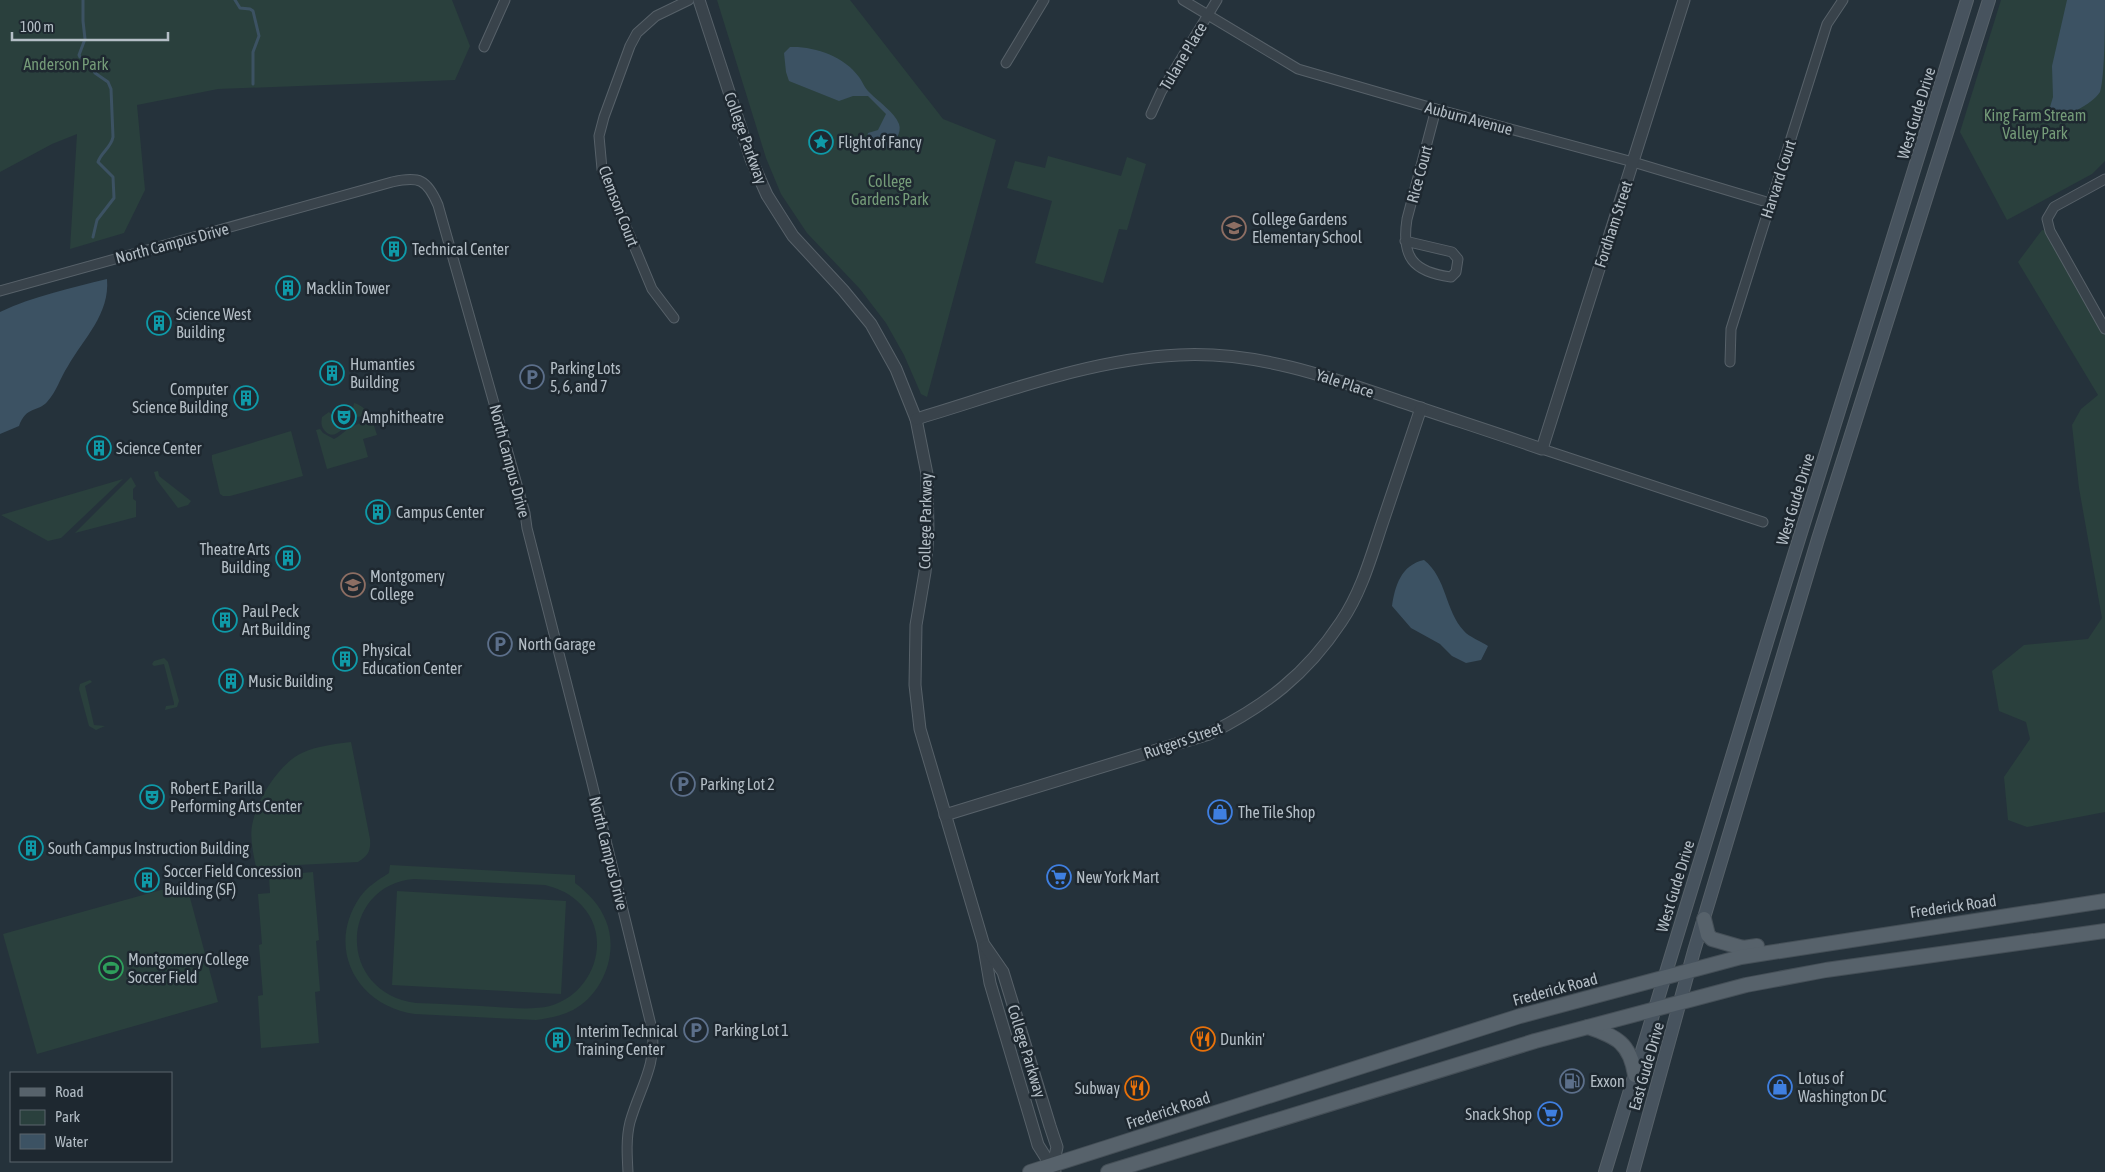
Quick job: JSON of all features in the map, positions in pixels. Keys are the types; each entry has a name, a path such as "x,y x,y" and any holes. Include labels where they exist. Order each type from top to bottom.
{"main road":[{"name":"West Gude Drive","path":"1655,1009 1967,0"},
{"name":"West Gude Drive","path":"1690,970 1818,540 1988,0"},
{"name":"Frederick Road","path":"1030,1172 1054,1169 1520,1016 1741,957 1822,943 2105,901"},
{"path":"1704,919 1710,937 1724,944 1743,948 1760,946 1782,951"},
{"path":"1108,1172 1535,1041 1746,984 1826,970 2105,931"},
{"name":"East Gude Drive","path":"1633,1172 1690,970"},
{"name":"East Gude Drive","path":"1605,1172 1655,1009"},
{"path":"1588,1027 1613,1036 1623,1044 1630,1056 1635,1075"}],"street":[{"path":"484,47 505,0"},
{"name":"Clemson Court","path":"674,318 652,289 602,169 599,136 613,90 637,33 656,16 689,0"},
{"name":"College Parkway","path":"699,0 751,159 767,195 793,236 844,290 871,324 896,369 916,419 927,474 928,534 925,572 916,625 915,685 920,729 983,942 990,983 1038,1145 1054,1169"},
{"path":"1006,63 1044,0"},
{"name":"Auburn Avenue","path":"1183,0 1298,70 1633,162 1770,204"},
{"name":"Tulane Place","path":"1152,114 1162,92 1217,0"},
{"name":"Fordham Street","path":"1542,448 1684,0"},
{"name":"Harvard Court","path":"1730,362 1731,329 1770,204 1827,24 1843,0"},
{"name":"Rice Court","path":"1405,240 1452,252 1458,259 1456,272 1451,277 1421,270 1406,250 1405,240 1406,220 1436,109"},
{"name":"North Campus Drive","path":"0,291 392,182 416,179 426,183 432,191 438,205 525,512 527,528 652,1029 654,1044 652,1061 630,1124 627,1145 628,1172"},
{"path":"2105,179 2054,207 2047,219 2050,231 2102,318 2105,329"},
{"name":"Yale Place","path":"916,419 1087,368 1130,359 1180,355 1234,356 1278,363 1322,374 1763,522"},
{"name":"Rutgers Street","path":"945,815 1209,734 1246,716 1286,686 1306,667 1342,622 1354,600 1370,559 1421,408"},
{"name":"College Parkway","path":"983,942 1003,972 1006,981 1056,1147 1054,1169"}],"green space":[{"name":"Anderson Park","path":"0,0 452,0 470,46 455,80 218,89 137,105 145,190 124,233 70,249 77,134 52,144 0,172"},
{"name":"College Gardens Park","path":"717,0 850,0 943,119 996,140 927,397 921,394 904,355 886,323 860,289 807,233 781,194 766,158"},
{"name":"King Farm Stream Valley Park","path":"2001,0 2105,0 2105,161 2092,174 2007,220 1960,132"},
{"path":"1048,156 1121,176 1127,157 1146,164 1127,230 1119,229 1103,283 1035,263 1052,201 1007,188 1015,161 1045,168"},
{"path":"2042,230 2050,231 2105,329 2105,812 2027,827 2008,820 2004,777 2030,739 2026,722 1999,711 1992,671 2024,645 2088,639 2102,618 2079,488 2072,425 2081,409 2098,395 2018,262"},
{"path":"354,403 366,411 367,416 355,418 334,435 326,432 322,425 322,417 329,412 337,418 346,417 352,413"},
{"path":"365,419 374,426 377,435 363,439 368,457 327,469 316,430 320,429 323,433 334,439"},
{"path":"291,431 303,476 230,496 220,494 212,455"},
{"path":"158,471 159,476 191,501 188,505 178,508 156,479 154,472"},
{"path":"131,477 136,486 133,489 133,499 136,501 136,517 75,533"},
{"path":"123,479 61,538 48,541 1,515"},
{"path":"164,658 168,662 179,701 177,707 165,710 166,706 174,705 174,703 164,664 154,666 152,664 154,661"},
{"path":"90,680 92,682 85,686 94,725 105,726 96,730 89,726 79,689 80,684"},
{"path":"351,742 370,839 370,847 364,858 358,862 256,867 251,838 253,821 260,802 271,782 286,765 302,753 320,747"},
{"path":"390,865 575,875 575,883 597,905 610,933 611,946 606,972 593,994 584,1003 573,1010 550,1018 536,1020 415,1014 395,1009 377,1000 363,987 353,972 347,954 346,936 350,916 360,897 369,887 389,873","holes":["414,879 545,885 569,895 588,913 595,928 597,944 595,960 589,975 579,988 566,999 550,1006 523,1008 416,1003 390,995 371,980 360,961 357,939 361,918 372,899 390,886"]},
{"path":"313,872 319,940 316,941 320,991 315,992 319,1043 261,1048 258,996 263,995 259,945 262,944 258,894 270,893 269,876"},
{"name":"Montgomery College Soccer Field","path":"186,883 218,1002 37,1054 3,934"},
{"path":"397,891 566,901 561,994 392,985"}],"water":[{"path":"2067,0 2105,0 2102,85 2100,92 2091,102 2051,122 2047,117 2053,97 2052,66"},
{"path":"790,47 809,48 828,54 845,63 853,70 868,91 890,111 899,124 899,134 889,148 882,149 867,138 868,133 878,130 886,114 868,96 853,96 839,101 789,81 784,53"},
{"path":"107,279 107,292 100,315 50,398 44,405 25,415 19,426 0,434 0,312 39,297"},
{"path":"1424,560 1432,567 1442,585 1458,623 1466,633 1488,646 1481,660 1466,663 1452,656 1440,644 1411,628 1392,606 1400,577 1410,566"}],"waterway":[{"path":"83,0 85,39 79,55 89,62 95,73 108,82 111,89 113,137 98,162 113,177 114,198 97,220 93,237"},
{"path":"235,0 240,8 253,11 259,36 253,52 253,84"}],"place":[{"name":"Flight of Fancy","path":"821,142"},
{"name":"College Gardens Elementary School","path":"1234,228"},
{"name":"Technical Center","path":"394,249"},
{"name":"Macklin Tower","path":"288,288"},
{"name":"Science West Building","path":"159,323"},
{"name":"Humanties Building","path":"332,373"},
{"name":"Parking Lots 5, 6, and 7","path":"532,377"},
{"name":"Computer Science Building","path":"246,398"},
{"name":"Amphitheatre","path":"344,417"},
{"name":"Science Center","path":"99,448"},
{"name":"Campus Center","path":"378,512"},
{"name":"Theatre Arts Building","path":"288,558"},
{"name":"Montgomery College","path":"353,585"},
{"name":"Paul Peck Art Building","path":"225,620"},
{"name":"North Garage","path":"500,644"},
{"name":"Physical Education Center","path":"345,659"},
{"name":"Music Building","path":"231,681"},
{"name":"Parking Lot 2","path":"683,784"},
{"name":"Robert E. Parilla Performing Arts Center","path":"152,797"},
{"name":"The Tile Shop","path":"1220,812"},
{"name":"South Campus Instruction Building","path":"31,848"},
{"name":"New York Mart","path":"1059,877"},
{"name":"Soccer Field Concession Building (SF)","path":"147,880"},
{"name":"Montgomery College Soccer Field","path":"111,968"},
{"name":"Parking Lot 1","path":"696,1030"},
{"name":"Dunkin'","path":"1203,1039"},
{"name":"Interim Technical Training Center","path":"558,1040"},
{"name":"Exxon","path":"1572,1081"},
{"name":"Lotus of Washington DC","path":"1780,1087"},
{"name":"Subway","path":"1137,1088"},
{"name":"Snack Shop","path":"1550,1114"}]}
